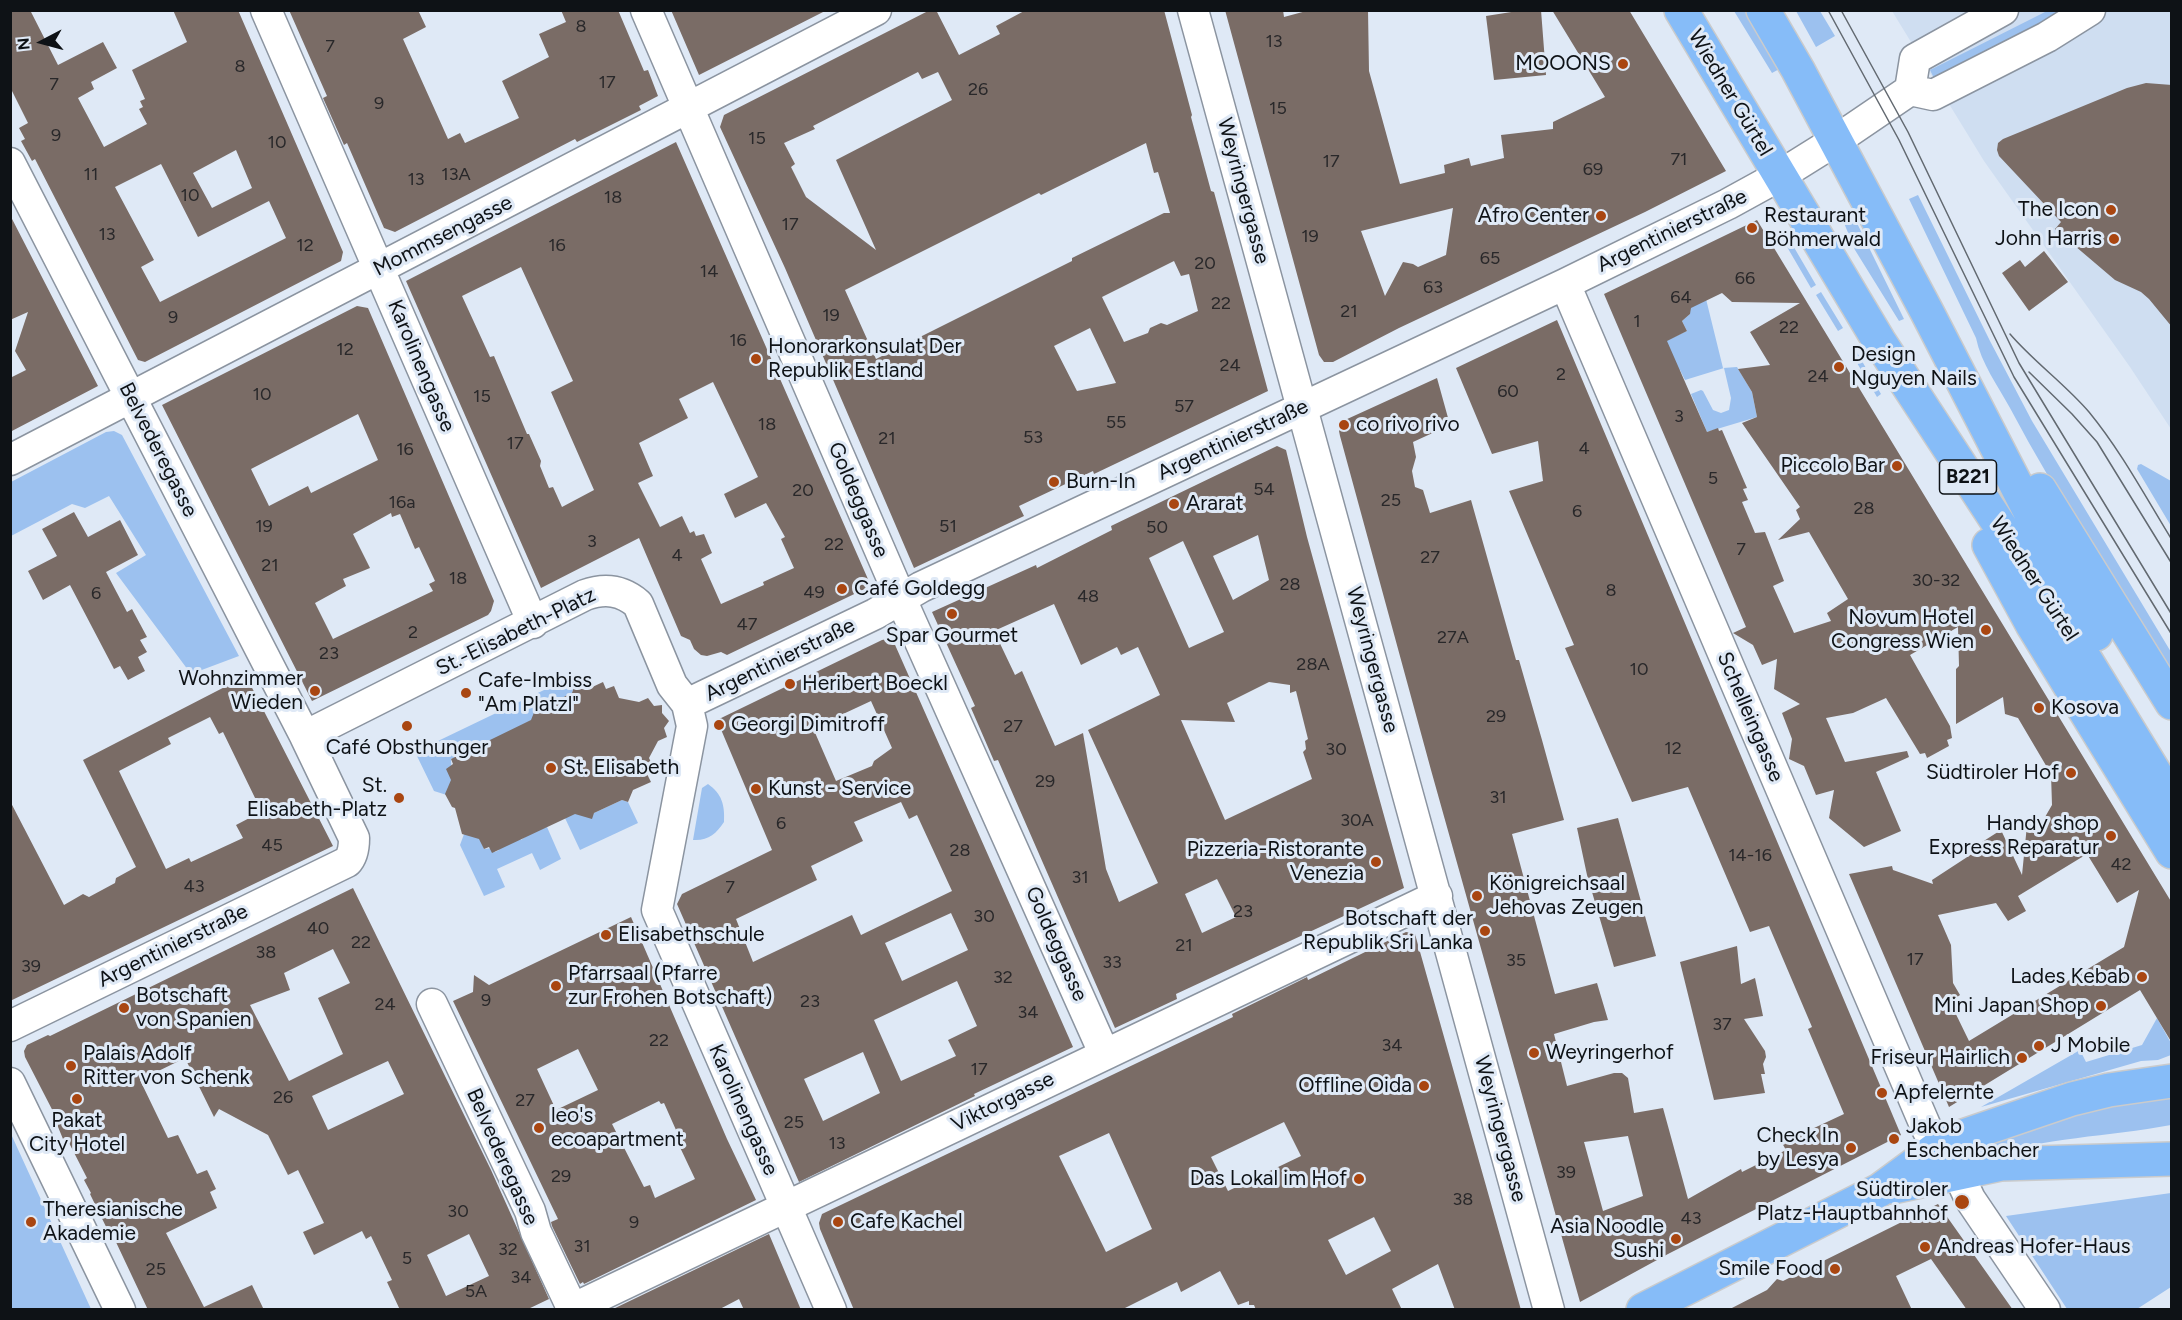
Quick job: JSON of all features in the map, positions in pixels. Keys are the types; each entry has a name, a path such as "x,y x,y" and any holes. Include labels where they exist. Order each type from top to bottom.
{"main road":[{"name":"Wiedner Gürtel","path":"1681,10 1879,341 2057,613 2172,801"},
{"name":"Wiedner Gürtel","path":"1763,10 1927,312 2076,601 2172,758"},
{"path":"1927,312 2172,703"},
{"path":"1879,341 2032,624 2172,852"},
{"path":"1642,1310 1880,1190 1937,1148 2003,1121 2072,1098 2172,1081"},
{"path":"2067,1161 2172,1140"},
{"path":"1880,1190 1964,1186 2001,1164 2172,1159"}],"street":[{"name":"Karolinengasse","path":"266,10 533,623"},
{"name":"Goldeggasse","path":"646,10 901,599 1104,1053"},
{"name":"Mommsengasse","path":"10,460 876,10"},
{"name":"Weyringergasse","path":"1193,10 1549,1310"},
{"path":"1910,90 1915,59 2003,10"},
{"path":"1835,141 1910,90 1933,95 2047,37 2090,10"},
{"name":"Wiedner Gürtel","path":"1779,176 1835,141"},
{"name":"Belvederegasse","path":"10,163 305,736"},
{"name":"Argentinierstraße","path":"687,704 875,614 952,572 1565,284 1746,195 1779,176"},
{"name":"Schelleingasse","path":"1565,284 1925,1125 1937,1148"},
{"name":"St.-Elisabeth-Platz","path":"305,736 329,722 594,592 611,591 631,597 642,610 672,685 687,704 691,719 692,732 657,910"},
{"name":"Argentinierstraße","path":"10,1026 349,859 354,838 305,736"},
{"name":"Viktorgasse","path":"572,1309 1437,896"},
{"name":"Karolinengasse","path":"657,910 831,1310"},
{"name":"Belvederegasse","path":"432,1004 530,1210 536,1232 572,1309"},
{"path":"10,1083 120,1310"},
{"path":"1964,1186 2045,1310"}],"shaded area":[{"path":"1734,11 1751,11 1783,67 1772,73"},
{"path":"1796,11 1820,11 1835,36 1816,47"},
{"path":"1892,11 2171,11 2171,429 2130,367 1984,161"},
{"path":"2047,11 2068,11 1936,82 1930,70"},
{"path":"1918,195 2032,421 2171,652 2171,674 2068,509 1990,374 1976,338 1909,199"},
{"path":"1853,215 1904,319 1899,321 1855,250 1842,218"},
{"path":"1788,237 1816,285 1811,288 1783,240"},
{"path":"1821,292 1843,328 1838,331 1816,295"},
{"path":"1706,299 1723,368 1737,367 1752,392 1757,417 1707,432 1691,394 1701,390 1713,410 1721,413 1729,410 1731,398 1724,368 1685,380 1680,370 1673,372 1658,339 1674,337 1687,331 1682,321 1690,314 1689,307"},
{"path":"1855,349 1881,394 1877,397 1850,351"},
{"path":"114,431 122,435 239,656 191,674 116,573 146,555 109,496 85,508 72,504 11,536 11,482 106,432"},
{"path":"2141,464 2171,481 2171,526 2137,469"},
{"path":"569,678 574,687 572,693 543,707 537,705 546,719 451,759 453,797 434,791 415,752"},
{"path":"708,784 722,800 724,822 711,836 693,840 702,788"},
{"path":"622,800 628,802 638,823 580,850 565,818 567,812 594,813"},
{"path":"474,822 484,849 493,848 495,852 499,850 497,846 518,835 521,840 525,837 523,833 547,827 561,859 540,870 532,853 497,869 505,887 484,896 460,845 467,826"},
{"path":"2157,1018 2171,1043 2171,1055 2158,1060 2141,1061 1981,1107 2080,1050 2086,1062 2142,1045"},
{"path":"2171,1095 2171,1125 2052,1141 1982,1158 1977,1149 2097,1108"},
{"name":"Theresianische Akademie","path":"11,1134 91,1309 11,1309"},
{"path":"2171,1193 2171,1287 2137,1309 2067,1309 2006,1216"}],"building":[{"path":"10,10 30,10 58,65 103,42 117,68 91,82 94,89 78,98 104,147 147,124 139,109 143,107 140,101 145,99 132,70 187,42 173,10 238,10 343,252 341,261 145,362 138,360 35,159 32,161 21,141 25,139 19,128 28,123 10,87","holes":["236,150 252,188 212,208 193,173","161,164 198,237 269,201 286,238 160,302 141,267 154,260 115,187"]},
{"path":"289,10 418,10 426,27 403,39 448,139 460,133 465,143 519,118 502,81 549,57 539,34 566,22 561,10 618,10 644,71 648,70 658,96 639,106 641,110 577,142 575,139 395,232 384,228 347,143 344,145 323,98 327,96"},
{"path":"671,10 827,10 699,75"},
{"path":"930,10 936,10 959,55 1000,34 996,26 1026,10 1164,10 1211,191 1214,192 1268,391 1094,474 1093,471 1019,506 1024,516 914,568 785,268 720,127 724,115","holes":["918,72 922,79 938,72 952,100 836,160 876,250 806,197 791,167 795,164 784,143 815,129 813,126","1146,143 1154,173 1158,172 1170,213 1164,213 1072,258 1072,261 876,359 845,290 1039,193 1041,195","1174,261 1181,276 1189,274 1198,311 1167,325 1161,323 1150,328 1148,333 1124,342 1102,297","1090,328 1116,383 1077,391 1054,346"]},
{"path":"1225,10 1283,10 1284,17 1310,10 1368,10 1369,71 1400,184 1445,173 1444,165 1469,158 1471,166 1504,158 1501,135 1553,129 1553,122 1605,97 1552,10 1629,10 1726,171 1333,362 1324,362 1319,355","holes":["1453,208 1446,255 1418,267 1403,262 1385,296 1361,231"]},
{"path":"1524,10 1541,10 1546,75 1494,80 1486,16"},
{"name":"The Icon","path":"2146,83 2172,85 2172,327 2141,292 2115,280 2055,229 2061,222 1999,156 1997,150 1998,143 2003,139 2127,88"},
{"path":"676,142 871,586 727,655 721,652 707,656 701,655 694,649 690,640 681,636 639,538 541,588 406,281","holes":["521,267 573,381 551,392 594,490 562,507 553,487 549,488 540,466 541,461 494,356 490,357 462,296","713,382 758,477 724,494 735,518 766,503 785,537 781,539 794,568 763,582 764,585 721,604 701,559 712,553 704,534 696,536 694,531 690,533 682,516 660,527 638,483 653,476 639,443 688,418 679,399"]},
{"path":"10,215 98,386 10,432 10,378 26,370 15,351 28,312 10,320"},
{"path":"1757,220 2172,903 2172,1043 2140,990 1949,1107 1849,874 1892,866 1893,870 1933,884 1932,880 1981,848 1979,844 2001,830 2022,875 2027,825 2041,824 2052,805 2051,774 2018,718 2005,714 2003,697 1956,724 1956,669 1959,666 1958,627 1910,655 1950,726 1952,738 1947,740 1949,746 1927,758 1925,753 1920,754 1886,698 1853,713 1826,718 1845,762 1907,751 1909,757 1876,772 1901,831 1864,847 1829,818 1834,790 1816,795 1804,766 1789,759 1792,739 1782,713 1800,704 1774,689 1777,659 1762,665 1753,645 1733,633 1746,627 1604,294","holes":["1722,293 1732,302 1800,303 1750,332 1770,365 1738,369 1752,392 1757,417 1742,423 1800,507 1796,510 1800,519 1778,540 1809,532 1848,599 1827,613 1831,621 1794,633 1773,586 1784,581 1765,532 1755,533 1742,502 1748,500 1743,489 1747,488 1722,430 1719,431 1718,428 1707,432 1667,341 1687,331 1682,321 1690,314 1691,308","2087,854 2117,903 2139,890 2124,947 1969,1041 1950,1002 1960,995 1953,983 1951,945 1938,915 1996,903 2008,921 2026,911 2018,896"]},
{"path":"2044,251 2068,282 2029,311 2002,273 2020,260 2025,267"},
{"path":"357,306 368,308 494,601 491,611 488,615 312,701 162,405","holes":["358,414 378,460 311,493 308,486 269,506 251,469","391,513 392,517 400,514 415,549 419,547 435,581 429,584 433,591 333,639 315,603 346,586 343,579 370,568 353,534"]},
{"path":"1557,320 1901,1135 1668,1254 1580,1302 1340,436 1339,431 1345,420 1437,378 1450,425 1413,442 1416,457 1412,471 1415,487 1423,490 1430,513 1471,500 1564,820 1512,834 1555,994 1597,983 1608,1020 1554,1034 1567,1086 1614,1073 1622,1073 1628,1078 1634,1113 1663,1108 1688,1199 1741,1169 1742,1172 1786,1150 1782,1143 1844,1114 1808,1029 1812,1027 1769,926 1750,932 1688,787 1632,802 1565,648 1574,645 1509,491 1543,481 1538,441 1492,454 1456,368","holes":["1628,1136 1643,1196 1603,1211 1584,1142"]},
{"path":"1277,446 1286,450 1307,537 1404,888 1176,994 1177,999 1115,1028 998,760 994,761 971,708 975,706 932,612 1036,565 1037,568 1112,530 1111,526","holes":["1258,535 1269,580 1233,600 1213,556","1183,541 1224,632 1189,648 1149,558","1054,604 1081,665 1117,647 1121,655 1138,647 1160,695 1088,730 1158,883 1119,902 1106,869 1083,733 1055,746 1022,671 1015,675 994,631","1269,682 1290,685 1290,693 1296,691 1308,739 1305,741 1306,749 1303,752 1312,779 1225,820 1181,720 1235,722 1227,703","1217,879 1236,917 1202,933 1185,894"]},
{"path":"74,512 88,537 120,520 138,555 106,572 127,612 132,609 147,637 140,640 147,652 138,657 145,671 128,680 120,666 114,669 70,585 43,600 28,571 57,556 42,529"},
{"path":"892,638 1073,1047 799,1182 677,904 682,894 772,850 717,720 882,640","holes":["871,701 892,748 874,761 872,766 836,781 813,728","901,802 909,819 917,815 952,891 861,935 852,915 753,962 736,919 817,880 811,866 863,841 854,822","951,913 968,950 902,981 885,943","957,981 977,1026 948,1040 956,1056 901,1081 874,1020","863,1052 880,1093 823,1121 804,1079"]},
{"path":"246,676 333,846 10,1001 10,801 64,905 83,894 89,897 115,883 116,878 136,867 83,760","holes":["210,717 219,734 223,732 256,800 254,802 259,813 236,825 243,838 191,862 189,858 166,869 119,771 171,744 168,738"]},
{"name":"St. Elisabeth","path":"603,682 606,689 614,686 619,698 639,702 648,698 654,706 662,705 662,713 669,721 664,728 667,737 658,741 649,758 655,771 647,774 651,782 633,790 628,802 622,800 594,813 592,819 575,814 492,853 489,847 484,849 479,839 462,834 455,808 452,807 445,794 451,780 446,769 453,764 451,759 531,720 537,705 543,707 572,693 574,687 586,690"},
{"path":"1618,818 1656,956 1614,967 1587,875 1577,828"},
{"path":"353,888 491,1170 549,1299 526,1310 400,1310 387,1282 392,1280 371,1236 366,1239 362,1231 314,1255 303,1232 324,1223 298,1170 288,1175 268,1135 219,1109 214,1117 185,1058 140,1080 168,1138 178,1135 197,1174 207,1170 216,1189 210,1192 217,1208 166,1233 204,1307 252,1285 264,1310 148,1310 90,1194 84,1180 87,1178 66,1137 63,1139 56,1122 58,1121 25,1057 24,1051 27,1045 50,1036","holes":["333,949 350,983 318,998 343,1054 289,1081 250,1005 290,990 284,973","388,1061 404,1094 328,1130 312,1096","469,1234 489,1276 446,1296 427,1255"]},
{"path":"631,917 727,1139 756,1200 580,1284 552,1226 551,1222 558,1219 453,1001 473,992 474,975 489,985","holes":["578,1049 598,1090 556,1110 537,1069","659,1101 661,1104 664,1103 680,1139 677,1141 695,1179 655,1198 650,1185 644,1187 612,1124"]},
{"path":"1406,932 1415,934 1521,1310 1455,1310 1438,1264 1392,1289 1402,1310 1256,1310 1254,1305 1249,1305 1249,1301 1238,1305 1220,1271 1181,1292 1177,1282 1121,1310 854,1310 820,1229 822,1214 1233,1017 1232,1014 1307,977 1308,980","holes":["1284,1122 1301,1156 1228,1191 1211,1157","1109,1133 1152,1229 1106,1252 1059,1156","1374,1217 1391,1251 1346,1275 1328,1240"]},
{"path":"1737,946 1741,984 1755,978 1763,1016 1744,1019 1765,1051 1766,1057 1763,1064 1765,1074 1761,1074 1765,1093 1714,1100 1680,962"},
{"path":"1938,1204 2013,1310 1967,1310 1931,1259 1896,1276 1912,1310 1728,1310 1767,1290 1777,1279 1783,1281"},
{"path":"769,1234 801,1310 744,1310 739,1299 718,1310 611,1310"}],"tram line":[{"path":"1828,10 1899,140 2014,377 2172,635"},
{"path":"1841,10 1908,132 2019,363 2172,615"},
{"path":"2010,334 2070,392 2101,427 2172,540"},
{"path":"2029,372 2097,442 2172,564"}],"place":[{"name":"MOOONS","path":"1623,64"},
{"name":"The Icon","path":"2111,210"},
{"name":"Afro Center","path":"1601,216"},
{"name":"Restaurant Böhmerwald","path":"1752,228"},
{"name":"John Harris","path":"2114,239"},
{"name":"Honorarkonsulat Der Republik Estland","path":"756,359"},
{"name":"Design Nguyen Nails","path":"1839,367"},
{"name":"co rivo rivo","path":"1344,425"},
{"name":"Piccolo Bar","path":"1897,466"},
{"name":"Burn-In","path":"1054,482"},
{"name":"Ararat","path":"1174,504"},
{"name":"Café Goldegg","path":"842,589"},
{"name":"Spar Gourmet","path":"952,614"},
{"name":"Novum Hotel Congress Wien","path":"1986,630"},
{"name":"Heribert Boeckl","path":"790,684"},
{"name":"Wohnzimmer Wieden","path":"315,691"},
{"name":"Cafe-Imbiss \"Am Platzl\"","path":"466,693"},
{"name":"Kosova","path":"2039,708"},
{"name":"Georgi Dimitroff","path":"719,725"},
{"name":"Café Obsthunger","path":"407,726"},
{"name":"St. Elisabeth","path":"551,768"},
{"name":"Südtiroler Hof","path":"2071,773"},
{"name":"Kunst - Service","path":"756,789"},
{"name":"St. Elisabeth-Platz","path":"399,798"},
{"name":"Handy shop Express Reparatur","path":"2111,836"},
{"name":"Pizzeria-Ristorante Venezia","path":"1376,862"},
{"name":"Königreichsaal Jehovas Zeugen","path":"1477,896"},
{"name":"Botschaft der Republik Sri Lanka","path":"1485,931"},
{"name":"Elisabethschule","path":"606,935"},
{"name":"Lades Kebab","path":"2142,977"},
{"name":"Pfarrsaal (Pfarre zur Frohen Botschaft)","path":"556,986"},
{"name":"Mini Japan Shop","path":"2101,1006"},
{"name":"Botschaft von Spanien","path":"124,1008"},
{"name":"J Mobile","path":"2039,1046"},
{"name":"Weyringerhof","path":"1534,1053"},
{"name":"Friseur Hairlich","path":"2022,1058"},
{"name":"Palais Adolf Ritter von Schenk","path":"71,1066"},
{"name":"Offline Oida","path":"1424,1086"},
{"name":"Apfelernte","path":"1882,1093"},
{"name":"Pakat City Hotel","path":"77,1099"},
{"name":"leo's ecoapartment","path":"539,1128"},
{"name":"Jakob Eschenbacher","path":"1894,1139"},
{"name":"Check In by Lesya","path":"1851,1148"},
{"name":"Das Lokal im Hof","path":"1359,1179"},
{"name":"Südtiroler Platz-Hauptbahnhof","path":"1962,1202"},
{"name":"Theresianische Akademie","path":"31,1222"},
{"name":"Cafe Kachel","path":"838,1222"},
{"name":"Asia Noodle Sushi","path":"1676,1239"},
{"name":"Andreas Hofer-Haus","path":"1925,1247"},
{"name":"Smile Food","path":"1835,1269"}]}
